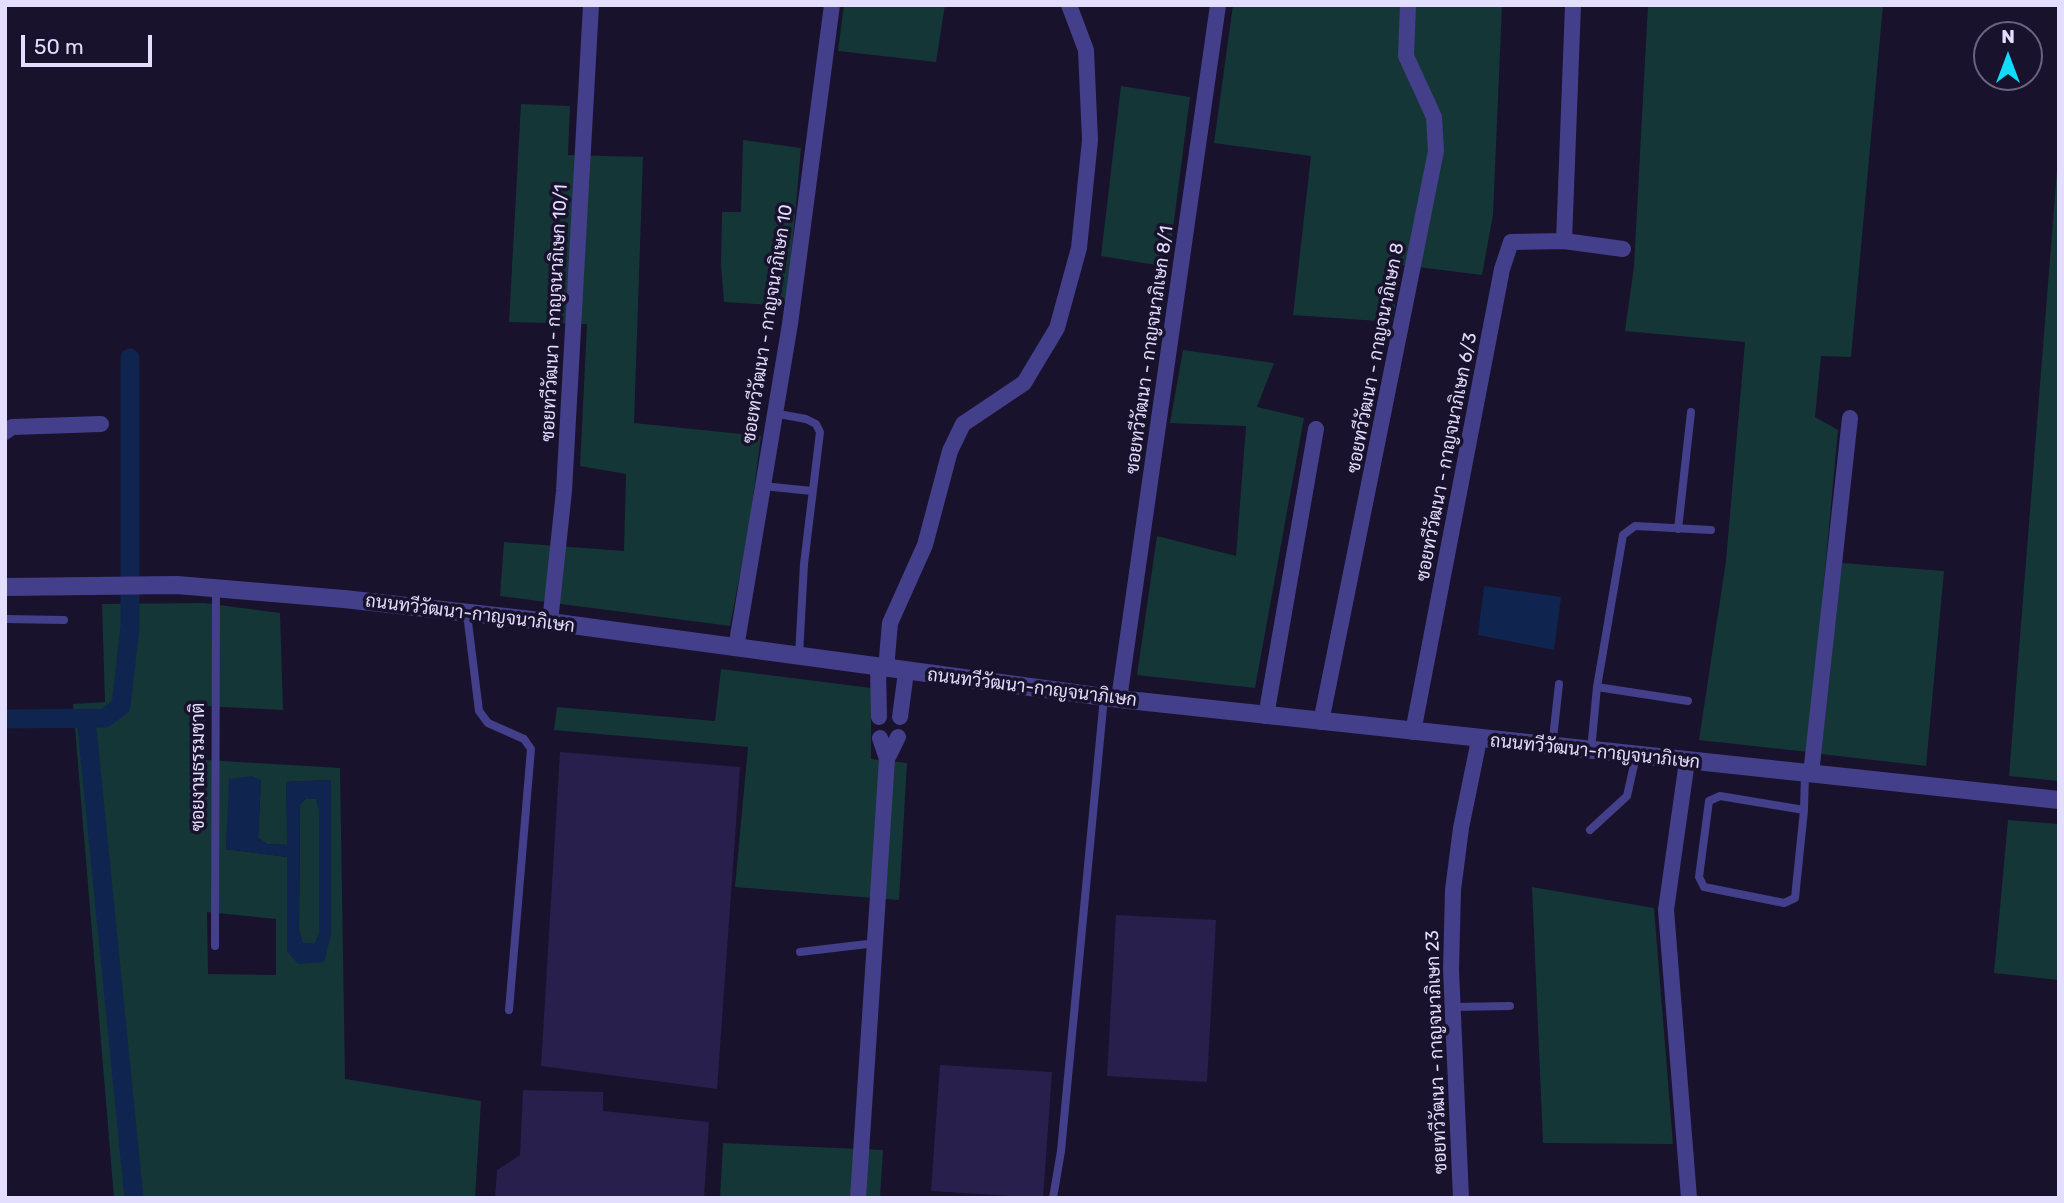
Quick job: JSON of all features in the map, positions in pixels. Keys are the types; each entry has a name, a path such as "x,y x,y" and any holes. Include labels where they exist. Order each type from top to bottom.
{"street":[{"name":"ซอยทวีวัฒนา - กาญจนาภิเษก 10/1","path":"550,622 564,491 591,5"},
{"name":"ซอยทวีวัฒนา - กาญจนาภิเษก 10","path":"736,648 764,486 773,413 790,324 832,5"},
{"path":"879,718 882,669 890,623 925,545 950,451 962,425 1024,383 1057,328 1079,248 1090,140 1086,50 1069,5"},
{"name":"ซอยทวีวัฒนา - กาญจนาภิเษก 8/1","path":"1112,698 1218,5"},
{"name":"ซอยทวีวัฒนา - กาญจนาภิเษก 8","path":"1321,722 1436,151 1434,117 1406,56 1408,5"},
{"path":"1564,242 1573,5"},
{"name":"ซอยทวีวัฒนา - กาญจนาภิเษก 6/3","path":"1413,732 1502,270 1511,242 1564,242 1623,249"},
{"path":"1808,774 1850,418"},
{"path":"5,432 12,427 102,424"},
{"path":"1266,716 1316,429"},
{"name":"ถนนทวีวัฒนา-กาญจนาภิเษก","path":"5,587 167,585 216,588 550,622 1112,698 1479,740 2059,800"},
{"path":"900,718 906,672"},
{"path":"887,759 898,737"},
{"path":"858,1198 887,759 880,738"},
{"name":"ซอยทวีวัฒนา - กาญจนาภิเษก 23","path":"1461,1198 1451,970 1454,874 1479,740"},
{"path":"1687,761 1666,910 1689,1198"}],"lane":[{"path":"1678,529 1691,412"},
{"path":"773,413 806,419 819,427 804,564 799,655"},
{"path":"764,486 812,491"},
{"path":"1591,751 1597,687 1623,535 1635,526 1711,530"},
{"name":"ซอยงามธรรมชาติ","path":"215,946 216,588"},
{"path":"467,614 478,711 488,723 524,739 531,749 509,1010"},
{"path":"5,619 64,620"},
{"path":"1552,747 1559,684"},
{"path":"1597,687 1688,701"},
{"path":"1053,1198 1061,1151 1112,698"},
{"path":"1590,830 1627,796 1636,756"},
{"path":"1804,810 1720,796 1709,801 1699,877 1704,887 1784,903 1795,898 1808,774"},
{"path":"800,952 876,943"},
{"path":"1453,1007 1510,1006"}],"green space":[{"path":"844,5 945,5 936,62 838,51"},
{"path":"1233,5 1502,5 1493,215 1482,275 1402,265 1392,322 1293,315 1311,156 1214,143"},
{"path":"1648,5 1883,5 1851,357 1821,356 1815,417 1838,430 1808,752 1699,740 1726,561 1745,342 1625,331 1634,266"},
{"path":"1121,86 1190,97 1168,267 1101,256"},
{"path":"521,104 570,106 568,155 643,157 634,423 761,436 749,527 730,626 500,596 504,542 624,551 626,474 580,466 587,324 509,322"},
{"path":"743,140 801,148 787,306 724,302 721,264 722,212 741,212"},
{"path":"2059,145 2059,781 2009,776"},
{"path":"1183,350 1274,363 1257,407 1304,418 1255,688 1137,675 1157,536 1236,556 1246,426 1170,423"},
{"path":"1842,563 1944,571 1926,766 1821,754"},
{"path":"204,603 280,613 283,710 205,706 206,760 340,768 345,1079 481,1101 475,1198 114,1198 73,704 105,702 102,604","holes":["230,779 261,780 258,838 267,844 288,845 286,782 331,780 324,962 287,951 287,857 226,849","207,912 276,919 276,975 208,974"]},
{"path":"721,669 871,688 871,759 907,763 899,900 735,887 748,747 554,730 557,707 715,721"},
{"path":"306,798 316,799 319,809 319,934 315,944 302,943 299,930 300,805"},
{"path":"2008,820 2059,824 2059,980 1994,973"},
{"path":"1532,887 1654,908 1673,1144 1543,1143"},
{"path":"723,1143 883,1150 880,1198 720,1198"}],"water":[{"path":"1484,586 1561,597 1554,650 1478,635"},
{"path":"252,776 261,780 258,838 267,844 287,845 286,782 331,780 331,935 324,962 298,964 287,951 287,857 226,849 229,779","holes":["306,798 316,799 319,809 319,934 314,944 303,943 299,930 300,805"]}],"building":[{"path":"560,752 740,767 717,1089 541,1066"},
{"path":"1116,915 1216,920 1207,1082 1107,1076"},
{"path":"940,1065 1052,1072 1043,1198 931,1191"},
{"path":"523,1090 603,1092 603,1111 709,1122 704,1198 495,1198 497,1170 520,1155"}],"waterway":[{"path":"5,719 105,718 121,706 130,627 130,358"},
{"path":"86,718 134,1198"}]}
